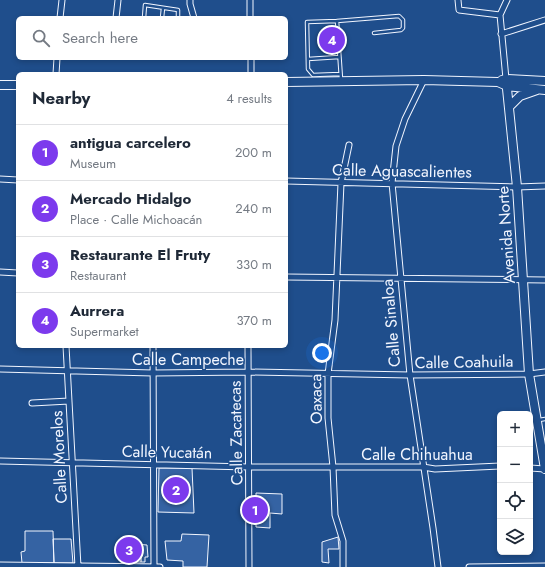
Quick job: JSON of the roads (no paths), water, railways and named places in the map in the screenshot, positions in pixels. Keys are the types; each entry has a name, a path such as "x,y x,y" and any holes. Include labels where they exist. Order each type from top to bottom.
{"main road":[{"path":"288,82 340,78 498,82 545,81"},
{"path":"506,82 541,89"},
{"name":"Avenida Norte","path":"506,82 517,187 529,374 541,419 545,469"},
{"path":"0,85 16,85"},
{"path":"509,107 520,96 541,89"}],"street":[{"path":"60,16 62,0"},
{"path":"116,16 118,0"},
{"path":"190,0 193,16"},
{"path":"250,0 250,16"},
{"path":"458,0 459,10 500,14"},
{"name":"Avenida Norte","path":"506,82 500,14 507,0"},
{"path":"501,34 545,20"},
{"path":"56,72 57,60"},
{"path":"250,60 251,72"},
{"name":"Calle Sinaloa","path":"424,80 405,119 396,146 392,183 410,376 438,567"},
{"name":"Oaxaca","path":"344,567 343,541 335,515 333,467 328,418 328,374 335,320 341,183 349,145"},
{"path":"0,179 16,180"},
{"name":"Calle Aguascalientes","path":"288,181 517,187 545,186"},
{"path":"0,272 16,273"},
{"path":"288,277 545,280"},
{"name":"Calle Morelos","path":"66,348 71,462 78,567"},
{"path":"153,348 154,567"},
{"name":"Calle Zacatecas","path":"248,348 249,567"},
{"name":"Calle Campeche","path":"0,369 154,373 248,372 328,374"},
{"name":"Calle Coahuila","path":"328,374 410,376 529,374 545,372"},
{"path":"32,403 69,401"},
{"name":"Calle Yucatán","path":"0,461 249,467 333,467"},
{"name":"Calle Chihuahua","path":"333,467 423,467 435,469 497,466"},
{"path":"533,468 545,469"},
{"path":"0,565 160,567"},
{"path":"469,567 545,566"}],"lane":[{"path":"144,16 145,5 178,10 178,16"},
{"path":"162,16 163,8"},
{"path":"338,21 340,78 313,75 308,69 307,22 398,16 403,20 403,28 401,30 374,33"},
{"path":"308,59 339,56"}],"place":[{"name":"Aurrera","path":"332,40"},
{"name":"Mercado Hidalgo","path":"176,490"},
{"name":"antigua carcelero","path":"255,510"},
{"name":"Restaurante El Fruty","path":"129,550"}]}
